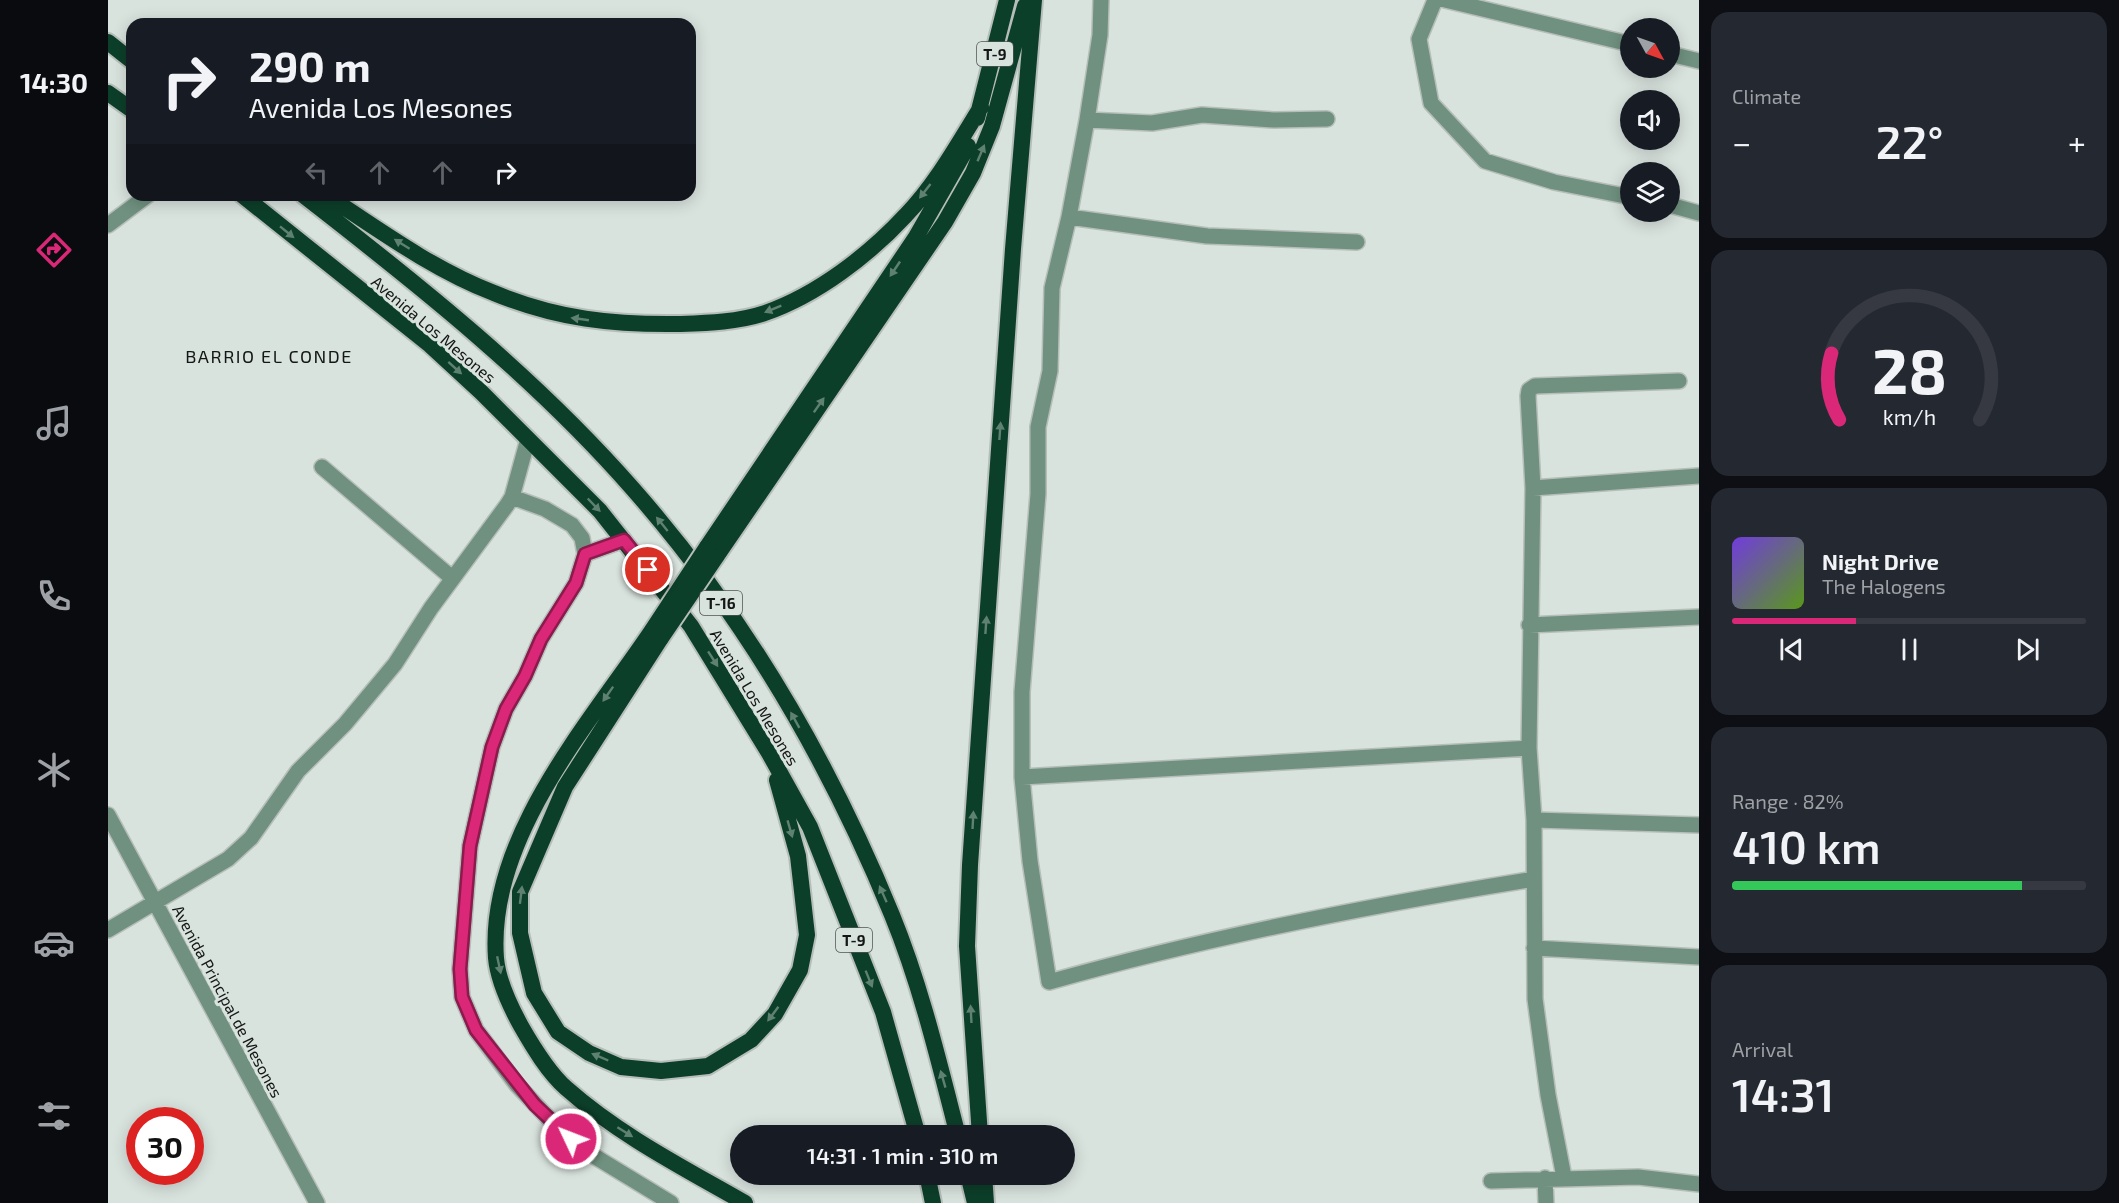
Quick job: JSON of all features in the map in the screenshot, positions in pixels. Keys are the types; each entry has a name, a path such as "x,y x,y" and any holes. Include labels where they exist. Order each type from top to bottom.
{"highway":[{"name":"T-9","path":"981,107 1007,0"},
{"path":"711,552 938,232 973,172 992,126 1026,0"},
{"path":"979,1125 968,946 970,865 1013,249 1034,0"},
{"path":"108,42 126,56"},
{"path":"108,93 126,106"},
{"path":"335,201 435,264 492,293 548,312 575,319 630,324 710,323 738,319 765,313 810,292 874,246 907,215 943,169 981,107"},
{"path":"769,753 798,856 807,936 800,970 775,1014 751,1040 708,1066 661,1071 621,1067 589,1053 558,1032 534,993 520,933 520,892 565,787 657,634 916,237 967,149 981,107"},
{"name":"Avenida Los Mesones","path":"250,201 430,345 528,439 600,511 691,626 769,753 810,827 883,1012 915,1125"},
{"name":"Avenida Los Mesones","path":"310,201 458,319 568,421 633,488 676,541 755,650 844,806 893,917 917,987 955,1125"},
{"path":"657,634 542,789 499,897 496,959 510,1005 530,1043 565,1087 612,1124 745,1203"},
{"path":"929,1185 933,1203"},
{"path":"971,1185 975,1203"},
{"path":"985,1185 986,1203"}],"street":[{"path":"1101,0 1100,35 1087,120 1069,217 1052,288 1050,371 1038,427 1038,494 1022,692 1022,777 1030,861 1049,982 1102,967 1358,909 1534,879"},
{"path":"1435,0 1419,39 1431,103 1485,161 1554,182 1620,195"},
{"path":"1445,0 1620,42"},
{"path":"1680,56 1699,61"},
{"path":"1087,120 1152,123 1202,115 1274,120 1327,119"},
{"path":"108,225 140,201"},
{"path":"1680,208 1699,213"},
{"path":"1069,217 1207,236 1357,242"},
{"path":"1564,1177 1548,1095 1536,1010 1534,820 1529,748 1529,625 1533,488 1529,390 1535,386 1679,381"},
{"path":"108,930 228,859 251,838 298,771 345,724 395,664 452,578 512,497 528,439"},
{"path":"321,467 452,578"},
{"path":"1533,488 1699,476"},
{"path":"512,497 545,509 572,525 582,538 585,554 576,583 541,639 525,676 506,709 492,747 470,846 460,969 462,997 476,1030 518,1085 553,1123 589,1153 671,1203"},
{"path":"585,554 624,540"},
{"path":"1529,625 1699,617"},
{"path":"1022,777 1529,748"},
{"name":"Avenida Principal de Mesones","path":"108,815 317,1203"},
{"path":"1534,820 1699,825"},
{"path":"1534,948 1699,957"},
{"path":"1491,1181 1564,1177 1638,1177 1699,1184"},
{"path":"1545,1178 1546,1203"}],"district":[{"name":"BARRIO EL CONDE","path":"269,356"}],"route":[{"path":"571,1139 535,1105 518,1085 476,1030 466,1010 462,997 460,969 470,846 482,782 498,728 550,621 576,583 585,554 624,540 648,570"}]}
